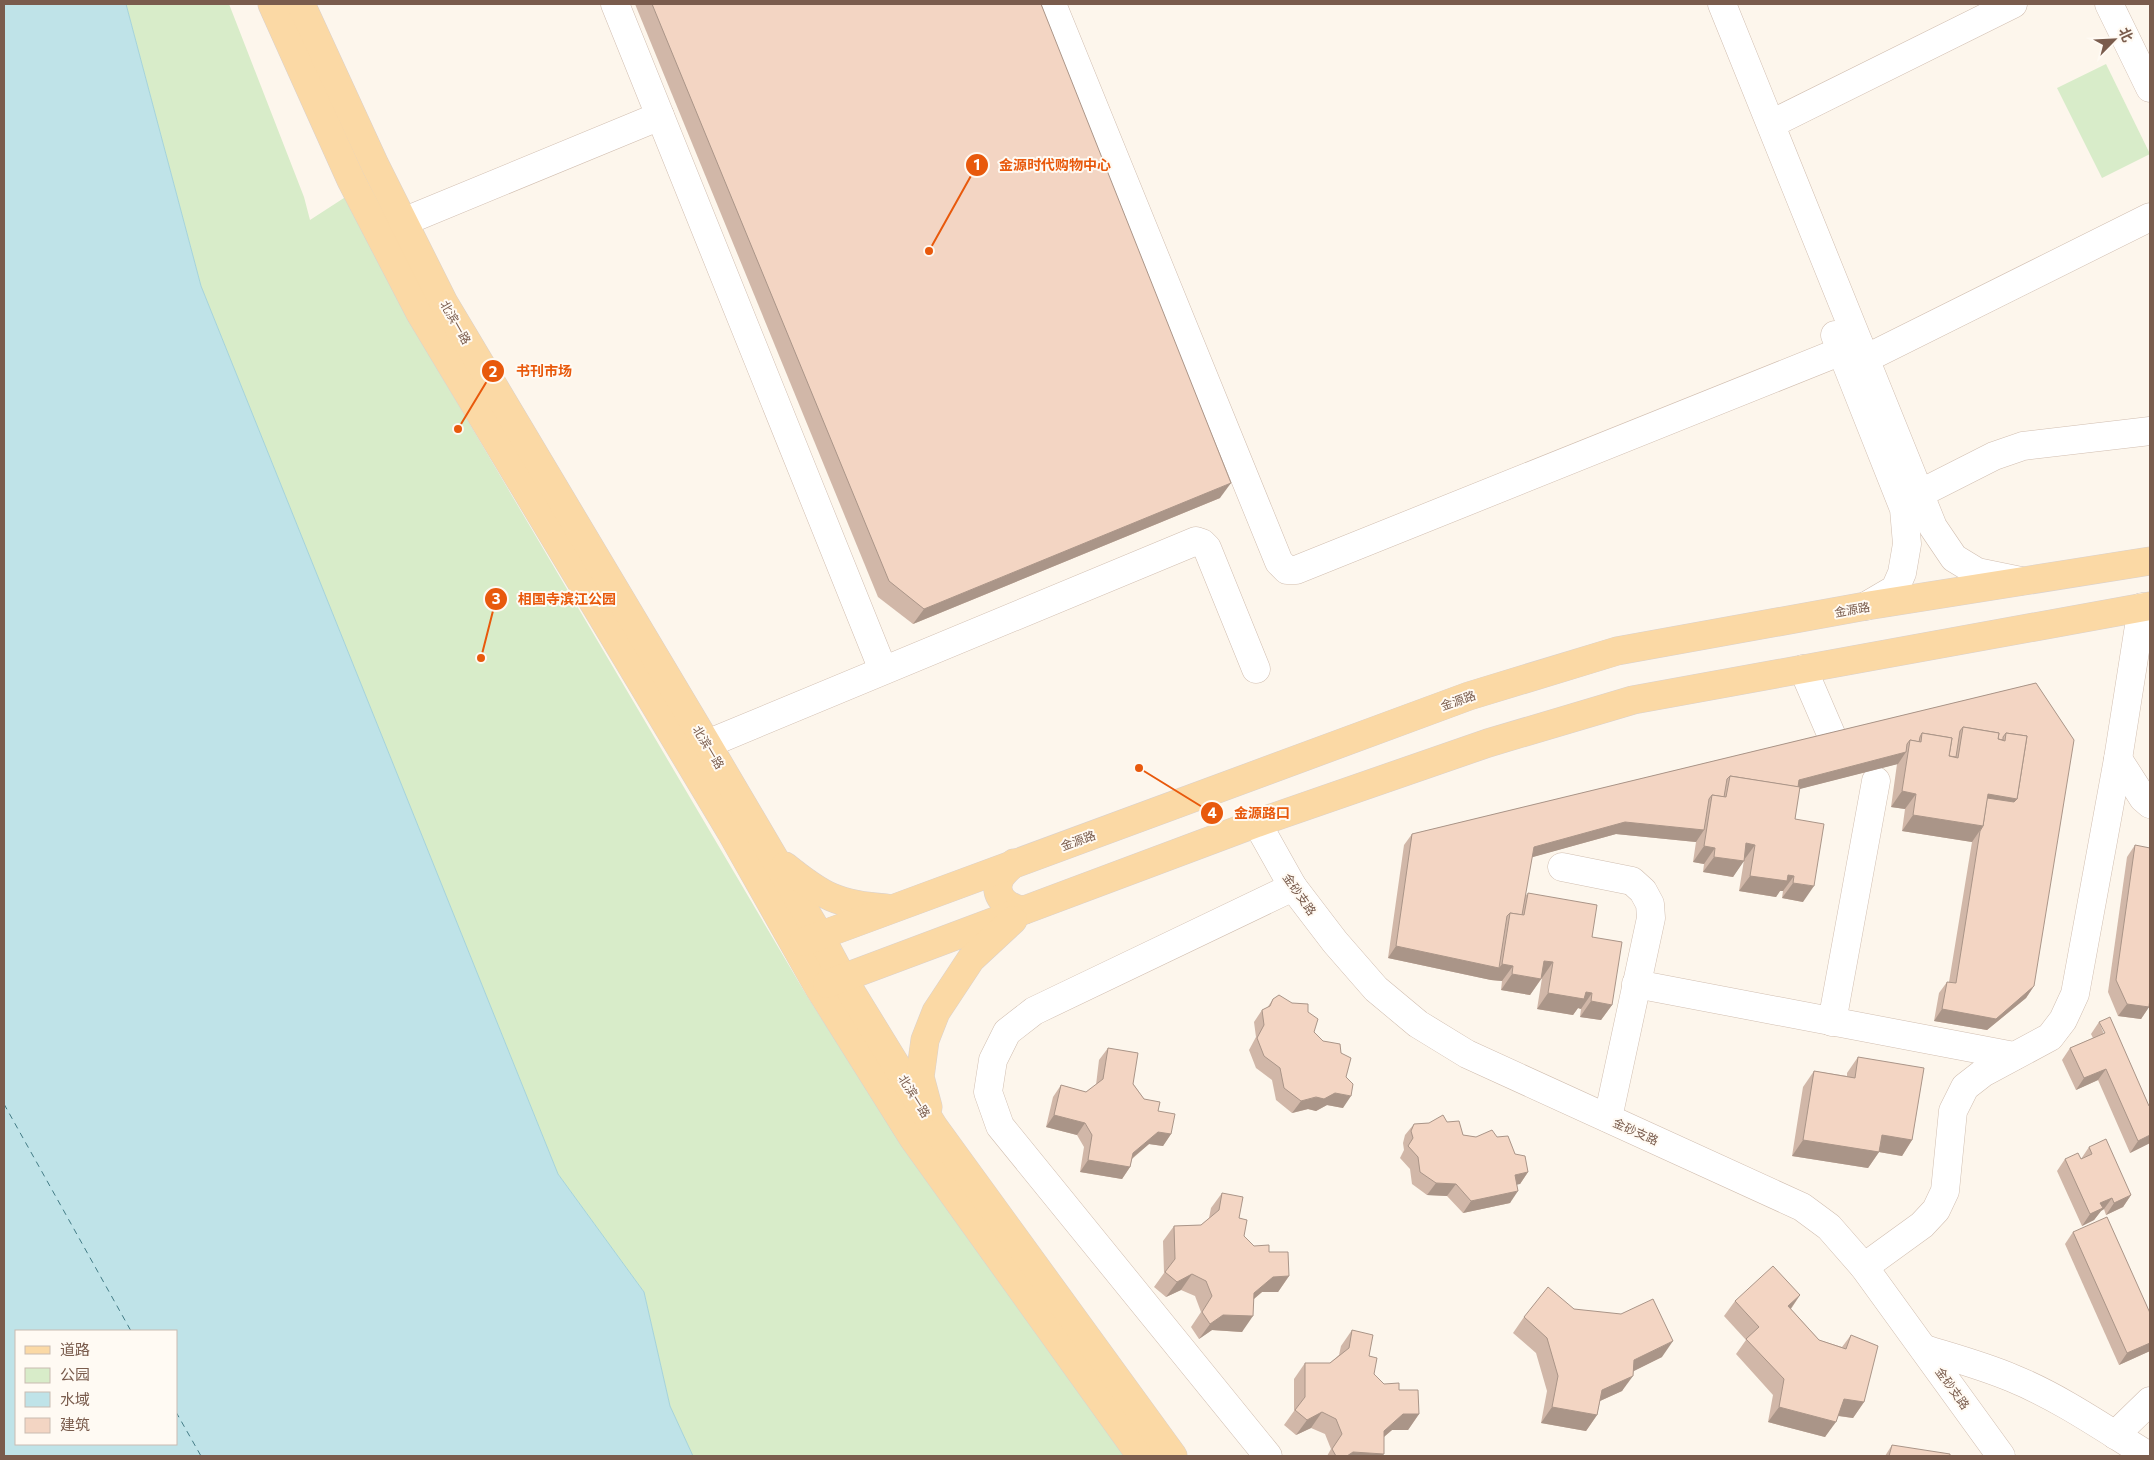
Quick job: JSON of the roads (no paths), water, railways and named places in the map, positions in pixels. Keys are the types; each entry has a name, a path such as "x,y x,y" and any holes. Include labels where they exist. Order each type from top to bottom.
{"main road":[{"name":"北滨一路","path":"272,4 350,180 420,313 732,832 808,941"},
{"name":"北滨一路","path":"302,4 374,165 444,303 772,855 808,941 912,1138 1141,1456"},
{"name":"金源路","path":"808,941 892,908 1469,696 1617,651 1866,606 2150,561"},
{"path":"830,983 1256,823 1488,743 1633,700 2146,606"},
{"path":"772,855 808,885 829,897 857,906 892,908"},
{"path":"1014,863 1004,873 998,887 1000,895 1009,906 1024,910"},
{"path":"934,1127 920,1077 926,1040 936,1012 971,959 1024,910"},
{"name":"北滨一路","path":"830,983 1173,1456"}],"street":[{"path":"615,4 884,670"},
{"path":"1052,4 1279,562 1287,570 1296,570 1855,351 2150,216"},
{"path":"1704,4 1933,527 1954,558 1977,572 2023,581"},
{"path":"1722,4 1771,124 1855,351 1904,509 1907,544 1902,573 1895,589 1866,606"},
{"path":"1771,124 2013,4"},
{"path":"2109,4 2150,88"},
{"path":"403,222 660,116"},
{"path":"1919,494 1994,456 2023,446 2150,431"},
{"path":"707,744 1196,541 1202,543 1207,548 1256,669"},
{"path":"1864,1267 1922,1225 1936,1210 1945,1191 1953,1111 1965,1088 1983,1073 2050,1037 2063,1020 2075,994 2146,606"},
{"path":"1803,669 1834,741"},
{"path":"2118,759 2143,798 2150,804"},
{"path":"1832,1022 1876,781"},
{"name":"金砂支路","path":"1256,823 1293,887 1335,942 1376,989 1418,1024 1467,1054 1802,1207 1829,1227 1864,1267 2001,1456"},
{"path":"1562,868 1632,881 1643,891 1650,904 1651,918 1608,1118"},
{"path":"1268,1456 1000,1126 988,1092 993,1060 1007,1032 1034,1011 1293,887"},
{"path":"1636,984 2014,1056"},
{"path":"1925,1349 1974,1363 2014,1378 2056,1400 2149,1456"},
{"path":"2114,1435 2150,1401"}],"water":[{"path":"4,4 126,4 201,286 558,1174 644,1292 670,1406 693,1456 4,1456"}],"place":[{"name":"金源时代购物中心","path":"929,251"},
{"name":"书刊市场","path":"458,429"},
{"name":"相国寺滨江公园","path":"481,658"},
{"name":"金源路口","path":"1139,768"}]}
